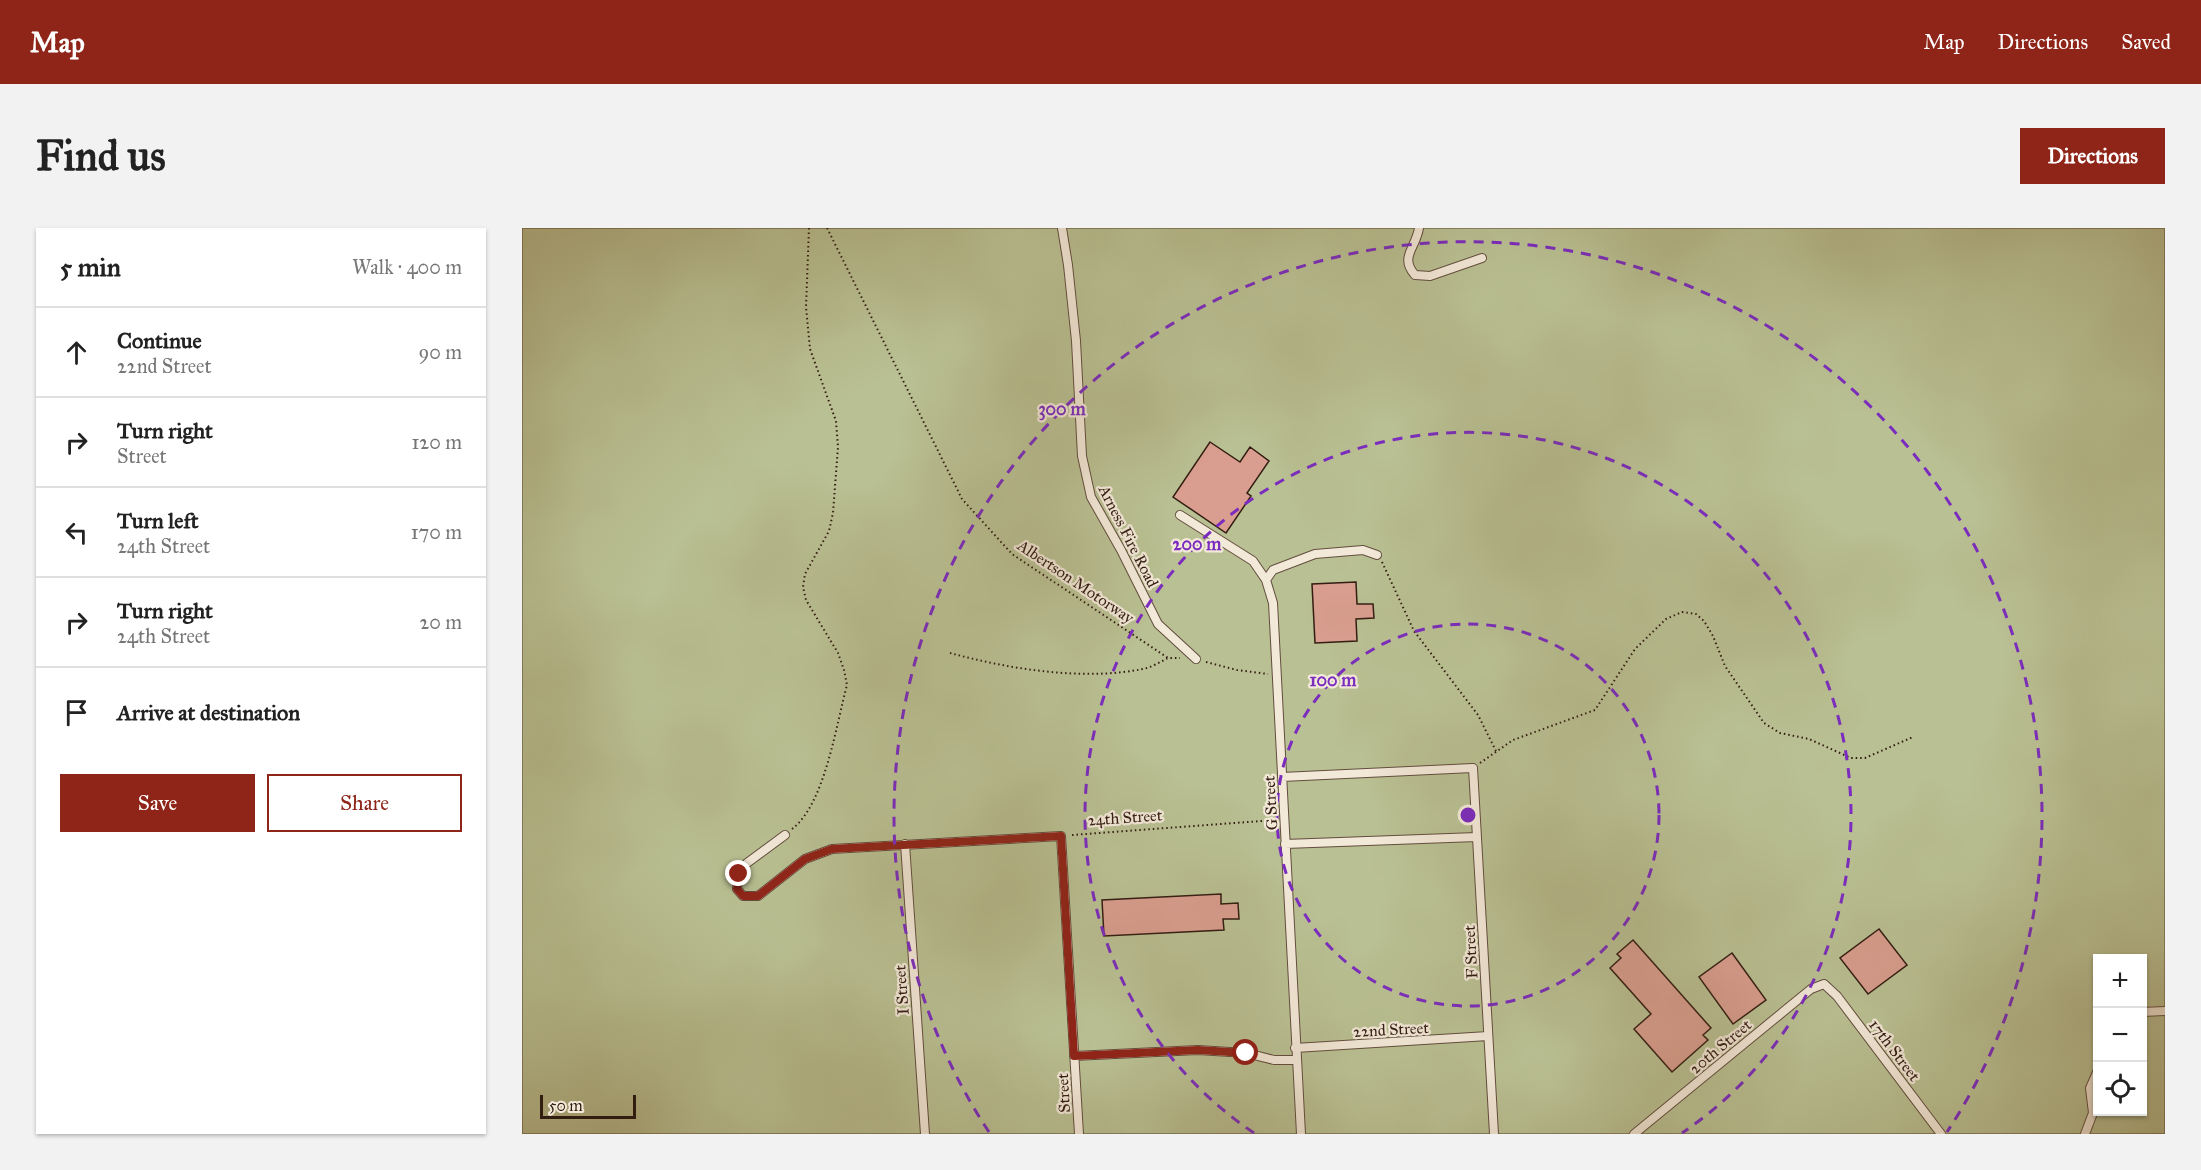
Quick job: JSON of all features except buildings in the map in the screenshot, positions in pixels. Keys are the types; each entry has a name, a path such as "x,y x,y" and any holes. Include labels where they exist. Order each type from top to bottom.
{"lane":[{"name":"Arness Fire Road","path":"1062,228 1076,341 1082,456 1091,498 1121,550 1158,624 1196,659"},
{"path":"1419,228 1408,256 1408,267 1415,275 1430,276 1482,258"},
{"name":"G Street","path":"1180,515 1253,561 1266,580 1273,603 1301,1134"},
{"path":"1266,580 1273,570 1315,554 1363,550 1377,555"},
{"path":"1282,777 1473,768"},
{"name":"F Street","path":"1473,768 1494,1134"},
{"path":"784,835 747,863 739,874 737,889 743,896 758,896 805,859 832,849 1061,836"},
{"name":"Street","path":"1061,836 1079,1134"},
{"path":"1285,844 1477,837"},
{"name":"I Street","path":"904,844 925,1134"},
{"name":"20th Street","path":"1635,1134 1811,989 1824,984"},
{"name":"17th Street","path":"1824,984 1837,996 1941,1134"},
{"path":"2147,1012 2165,1011"},
{"name":"22nd Street","path":"1295,1048 1488,1036"},
{"path":"1074,1056 1198,1050 1246,1053 1274,1060 1296,1060"},
{"path":"2085,1134 2093,1113 2090,1088 2093,1080"}],"path":[{"path":"784,835 799,824 819,792 847,685 838,652 806,600 803,587 805,574 829,531 833,513 838,447 836,421 810,349 806,307 809,228"},
{"name":"Albertson Motorway","path":"827,228 962,499 1012,554 1168,658"},
{"path":"1377,555 1388,573 1398,600 1414,631 1478,715 1496,752"},
{"path":"1473,768 1513,740 1595,710 1635,650 1666,619 1682,612 1696,614 1704,621 1713,636 1725,666 1764,723 1780,733 1809,740 1851,758 1865,758 1913,737"},
{"path":"950,653 988,663 1077,674 1145,668 1168,658 1196,659 1237,670 1276,675"},
{"name":"24th Street","path":"1061,836 1284,819"}],"green space":[{"path":"522,228 2165,228 2165,1134 522,1134"}],"route":[{"path":"739,874 737,889 743,896 758,896 805,859 832,849 1061,836 1074,1056 1198,1050 1246,1053"}]}
